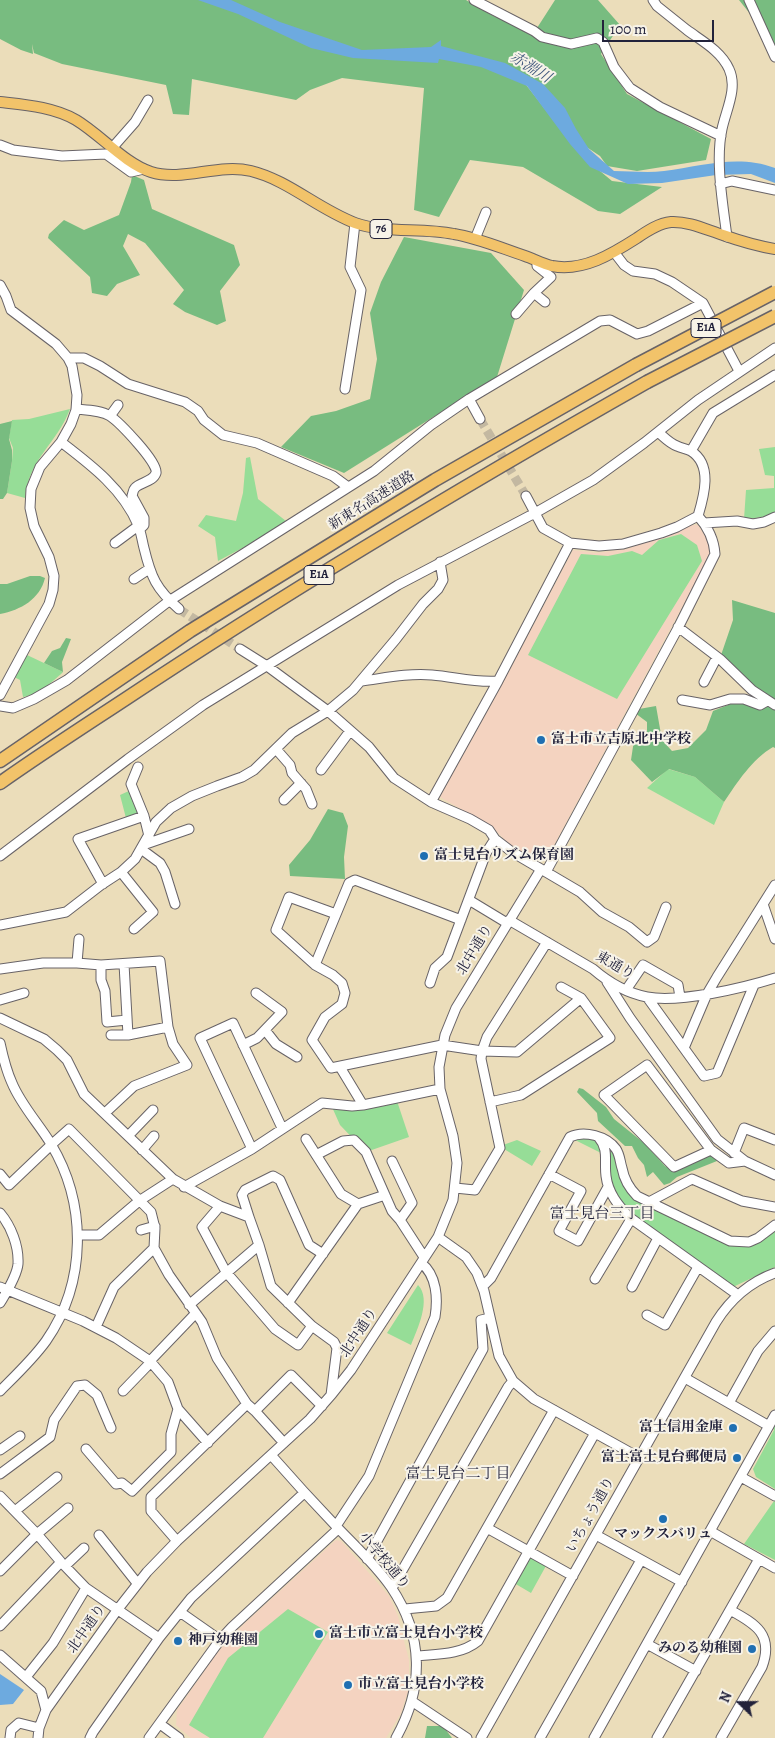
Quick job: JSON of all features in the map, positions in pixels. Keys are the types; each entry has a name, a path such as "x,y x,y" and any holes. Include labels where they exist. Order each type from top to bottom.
{"highway":[{"name":"新東名高速道路","path":"0,761 198,626 435,480 636,365 775,292"},
{"name":"E1A","path":"0,783 201,649 447,497 647,382 775,316"}],"main road":[{"name":"76","path":"0,102 58,112 81,123 144,169 152,172 171,175 229,169 248,170 272,179 355,223 377,228 450,233 475,239 552,266 569,267 590,262 614,252 654,227 669,222 694,225 727,237 775,250"}],"street":[{"path":"474,0 534,30 542,37 571,44 597,38 603,42 614,67 630,88 660,107 721,136"},
{"path":"653,0 657,6 712,48 729,70 731,98 721,136 720,159 720,180 727,237"},
{"path":"749,0 775,57"},
{"path":"113,147 135,122 148,100"},
{"path":"0,145 13,150 62,156 106,154 132,172 144,169"},
{"path":"720,180 775,190"},
{"path":"475,239 486,212"},
{"path":"345,389 361,290 350,267 355,223"},
{"path":"614,252 624,266 633,271 655,274 672,282 703,303 739,371"},
{"path":"516,314 551,277 537,266 537,260"},
{"path":"0,285 11,310"},
{"path":"534,293 545,302"},
{"path":"0,706 13,708 67,680 169,601 374,471 430,425 469,399 600,321 610,320 637,334 648,331 703,303"},
{"path":"0,304 11,310 56,344 68,358 72,366 77,395 76,408 71,424 61,442 40,467 31,489 30,508 34,526 49,557 54,576 54,590 49,604 0,695"},
{"path":"0,856 203,705 398,585 535,513 593,480 698,400 775,348"},
{"path":"68,358 84,358 128,384 185,402 198,411 204,420 224,435 257,443 333,476 348,487"},
{"path":"691,451 713,413 775,375"},
{"path":"469,399 480,418"},
{"path":"110,416 118,406"},
{"path":"76,408 110,416 135,440 156,469 156,474 135,488 132,496 144,518 144,525 115,543"},
{"path":"526,496 543,528 570,543 599,546 623,544 677,527 698,516 704,497 706,477 700,460 691,451 675,445 658,432"},
{"path":"61,442 96,470 114,488 139,528 152,578 169,601 179,609"},
{"name":"北中通り","path":"38,1738 46,1710 137,1583 177,1541 284,1443 331,1396 351,1370 438,1237 448,1217 455,1188 457,1163 440,1089 439,1067 442,1045 456,1008 508,921 544,870 678,627 715,554 715,546 704,523 698,516"},
{"path":"704,523 737,521 753,524 775,517"},
{"path":"431,802 498,681 570,543"},
{"path":"0,925 66,912 121,872 135,859 156,822 172,808 192,796 242,777 254,770 292,733 328,711 362,681 423,604 438,589 443,580 440,562"},
{"path":"134,579 150,569"},
{"path":"678,627 717,657 752,690 771,703"},
{"path":"240,649 267,666 328,711 369,747 394,778 431,802 470,819 489,830 495,839 512,852 580,892 602,912 629,927 647,942 654,937 666,907"},
{"path":"704,682 717,657"},
{"path":"362,681 410,675 432,675 481,682 498,681"},
{"path":"682,700 710,705 730,699 744,699 760,705 771,703"},
{"path":"321,770 350,731"},
{"path":"276,749 290,765 292,773 306,789 312,804"},
{"path":"138,767 131,784 144,816 149,836"},
{"path":"284,800 300,783"},
{"path":"103,884 78,839 144,816"},
{"path":"142,847 189,829"},
{"path":"430,983 435,968 447,958 486,853 495,839"},
{"path":"142,847 160,863 165,872 175,904"},
{"path":"121,872 153,912 134,929"},
{"path":"315,965 350,883 355,880 461,920"},
{"path":"684,1048 707,994 775,885"},
{"path":"336,914 289,897 276,930 315,965 335,970 342,983 345,993 342,1004 325,1016 312,1040 330,1068 442,1045 482,1051 518,1052 581,998"},
{"name":"東通り","path":"469,900 547,942 593,969 605,979 626,990 647,997 680,997 707,994 754,985 775,978"},
{"path":"763,904 775,938"},
{"path":"78,963 79,939"},
{"path":"455,1188 475,1190 500,1148 481,1059 482,1051 487,1037 547,942"},
{"path":"0,969 43,963 101,965 160,961 168,1027 173,1044 187,1065 134,1086 105,1113"},
{"path":"124,964 128,1035"},
{"path":"626,990 643,964 678,985 680,997"},
{"path":"101,965 101,980 105,991 107,1022 128,1020"},
{"path":"605,979 630,1018 717,1139 745,1161 775,1176"},
{"path":"647,997 704,1076 717,1073 754,985"},
{"path":"490,1102 521,1095 610,1038 581,998 561,987"},
{"path":"0,1000 24,993"},
{"path":"243,1045 257,1038 282,1012 256,993"},
{"path":"0,1018 44,1039 58,1050 67,1060 84,1094 173,1179 220,1206 249,1218"},
{"path":"252,1149 200,1038 233,1023 282,1128"},
{"path":"111,1036 128,1035 168,1027"},
{"path":"265,1030 276,1044 298,1057"},
{"path":"0,1043 2,1065 12,1085 51,1144 69,1180 76,1208 78,1234 77,1261 62,1312 47,1340 0,1391"},
{"path":"711,1150 674,1167 604,1095 647,1066 711,1150 729,1163 745,1161"},
{"path":"340,1067 363,1105"},
{"path":"184,1187 252,1149 322,1103 352,1106 363,1105 440,1089"},
{"path":"128,1136 153,1110"},
{"path":"734,1153 744,1128 775,1140"},
{"path":"0,1174 9,1185 51,1144 69,1130 151,1212 155,1226 154,1248 169,1275 202,1322 217,1358 247,1404 255,1410 284,1443"},
{"path":"483,1286 491,1278 570,1138 575,1135 585,1134 599,1138 608,1142 616,1149 624,1177 632,1190 649,1202 730,1241 749,1242 758,1238 775,1225"},
{"path":"142,1150 154,1136"},
{"path":"599,1138 604,1143 606,1150 608,1187 616,1203 631,1219 738,1295"},
{"path":"306,1140 341,1194 358,1204"},
{"path":"149,1738 232,1626 337,1528 370,1476 436,1317 437,1305 429,1271 400,1220 392,1211 366,1152 354,1140 343,1141 316,1155"},
{"path":"392,1160 412,1203 400,1220"},
{"path":"549,1174 580,1191 559,1230 578,1241 608,1187"},
{"path":"323,1254 309,1246 280,1180 273,1176 245,1190 242,1195 259,1245 270,1286 312,1326 334,1342 337,1348 331,1396"},
{"path":"78,1234 99,1235 139,1201 173,1179"},
{"path":"649,1202 692,1179 742,1202 775,1207"},
{"path":"288,1303 358,1204 385,1195"},
{"path":"220,1206 202,1227 226,1272 275,1329 298,1345 312,1326"},
{"path":"0,1213 12,1231 18,1264 4,1289 0,1303"},
{"path":"595,1279 631,1219"},
{"path":"141,1230 155,1226"},
{"path":"438,1237 466,1257 477,1273 483,1286 499,1356 513,1380 525,1392 554,1410 640,1458"},
{"path":"632,1287 658,1238"},
{"path":"189,1305 259,1245"},
{"path":"96,1327 114,1288 154,1248"},
{"path":"647,1315 665,1325 698,1267"},
{"name":"いちょう通り","path":"481,1738 716,1322 738,1295 753,1284 775,1274"},
{"path":"4,1289 96,1327 134,1349 150,1361 168,1382 178,1409 208,1443"},
{"path":"123,1391 195,1314"},
{"path":"367,1559 484,1349 481,1320 490,1318"},
{"path":"729,1403 758,1351 775,1331"},
{"path":"255,1410 291,1376 322,1406"},
{"path":"685,1378 769,1426"},
{"path":"392,1588 513,1380"},
{"path":"0,1474 50,1437 54,1420 78,1386 85,1385 97,1395 111,1428"},
{"path":"177,1541 150,1511 151,1497 247,1404"},
{"path":"86,1449 116,1484 122,1483 132,1491 171,1452 171,1434 178,1409"},
{"path":"405,1609 436,1606 447,1598 554,1410"},
{"path":"594,1738 775,1415"},
{"path":"416,1656 462,1651 478,1641 595,1433"},
{"path":"0,1450 20,1436"},
{"name":"小学校通り","path":"271,1455 367,1559 392,1588 405,1609 416,1656 416,1678 413,1702 396,1738"},
{"path":"741,1476 775,1496"},
{"path":"15,1511 58,1477"},
{"path":"90,1738 159,1638 191,1598 304,1492"},
{"path":"2,1502 15,1511 86,1588 159,1638"},
{"path":"0,1571 37,1534 68,1508"},
{"path":"487,1528 573,1576"},
{"path":"710,1532 775,1568"},
{"path":"99,1535 137,1583"},
{"path":"596,1535 682,1582"},
{"path":"0,1626 63,1564 84,1548"},
{"path":"657,1738 759,1559"},
{"path":"540,1738 641,1560"},
{"path":"26,1677 53,1643 86,1588"},
{"path":"721,1738 762,1667 766,1655 765,1641 755,1626 730,1610"},
{"path":"180,1612 220,1640"},
{"path":"647,1644 696,1671"},
{"path":"0,1655 41,1691 46,1710"},
{"path":"413,1702 467,1738"},
{"path":"10,1738 11,1730 19,1723 40,1728"},
{"path":"160,1724 179,1738"}],"shaded area":[{"name":"富士市立吉原北中学校","path":"692,525 698,525 710,544 709,557 546,860 533,859 507,842 492,827 440,797 573,550 596,553 627,549"},
{"name":"富士市立富士見台小学校","path":"336,1540 341,1541 389,1596 398,1616 409,1660 409,1688 401,1713 386,1738 191,1738 176,1725 177,1710 215,1656 245,1623"}],"green space":[{"path":"0,0 466,0 495,17 537,28 555,0 598,0 620,25 601,54 627,94 711,139 706,160 637,171 607,166 600,156 585,146 523,81 582,156 612,181 662,187 620,214 598,211 523,167 470,160 439,217 414,210 424,88 342,78 310,90 296,100 192,79 189,115 173,114 166,85 62,64 34,53 32,44 33,54 0,39"},
{"path":"739,0 775,0 775,45"},
{"path":"132,175 144,180 152,209 234,245 240,265 220,291 226,321 217,325 185,312 173,304 184,290 145,243 128,234 123,246 140,275 117,284 107,296 92,293 90,277 48,238 49,234 64,220 84,230 119,215"},
{"path":"404,237 491,253 524,290 497,377 344,473 281,447 311,416 336,411 370,399 377,359 370,313 381,282"},
{"path":"70,409 58,432 32,472 25,498 7,493 13,448 9,438 12,420 29,419"},
{"path":"12,421 9,439 12,461 7,493 3,499 0,499 0,424"},
{"path":"775,447 775,513 766,517 744,519 746,490 774,488 774,476 765,475 759,449"},
{"path":"250,457 258,499 286,521 250,544 218,561 215,537 198,526 206,515 236,521 243,493 246,458"},
{"path":"681,534 697,545 702,561 617,699 528,655 581,554 608,556 632,551 642,555 659,540"},
{"path":"30,576 45,578 39,592 34,598 15,610 0,614 0,584 7,584"},
{"path":"732,600 775,613 775,748 773,747 758,758 724,802 695,777 669,769 652,782 631,760 634,740 647,731 647,722 635,713 639,709 656,706 662,740 672,751 688,748 706,730 713,711 738,701 763,706 719,661 733,620"},
{"path":"66,638 71,639 62,662 63,672 44,663 52,651 60,648"},
{"path":"27,655 63,672 39,691 23,697 20,680 14,677"},
{"path":"668,769 695,777 724,802 714,825 647,788"},
{"path":"131,790 140,818 127,822 120,795"},
{"path":"328,809 343,813 348,826 344,857 345,879 290,876 289,865 310,840"},
{"path":"579,1088 606,1107 614,1119 644,1143 665,1166 673,1171 683,1168 703,1157 713,1156 717,1161 677,1177 664,1185 653,1172 647,1177 644,1165 632,1146 625,1146 598,1121 597,1113 577,1092"},
{"path":"397,1101 409,1137 366,1152 340,1125 332,1107"},
{"path":"577,1137 596,1140 603,1154 573,1139"},
{"path":"517,1140 541,1151 532,1166 504,1149 503,1145"},
{"path":"609,1152 614,1152 626,1188 730,1244 775,1229 775,1267 733,1287 623,1207 610,1184"},
{"path":"418,1285 424,1298 424,1306 420,1323 411,1345 387,1333"},
{"path":"775,1422 775,1489 756,1477 753,1469 774,1430 772,1428"},
{"path":"775,1502 775,1560 744,1544"},
{"path":"533,1556 547,1564 531,1593 514,1583 528,1558"},
{"path":"288,1609 328,1632 263,1738 210,1738 189,1725 228,1658"},
{"path":"427,1726 443,1726 452,1738 425,1738"}],"water":[{"path":"198,0 231,0 280,22 362,50 431,47 441,40 441,46 505,63 543,84 565,108 589,149 614,171 658,172 734,161 761,164 775,168 775,183 751,174 716,175 662,183 628,184 590,167 570,144 527,86 481,67 439,59 438,63 353,58 311,48 238,14"},
{"path":"0,1674 24,1690 13,1704 0,1705"}],"tunnel":[{"path":"480,419 526,496"},
{"path":"179,609 240,649"}],"place":[{"name":"富士市立吉原北中学校","path":"541,740"},
{"name":"富士見台リズム保育園","path":"424,856"},
{"name":"富士信用金庫","path":"733,1428"},
{"name":"富士富士見台郵便局","path":"737,1458"},
{"name":"マックスバリュ","path":"663,1519"},
{"name":"富士市立富士見台小学校","path":"319,1634"},
{"name":"神戸幼稚園","path":"178,1641"},
{"name":"みのる幼稚園","path":"752,1649"},
{"name":"市立富士見台小学校","path":"348,1685"}],"district":[{"name":"富士見台三丁目","path":"602,1214"},
{"name":"富士見台二丁目","path":"458,1474"}],"water label":[{"name":"赤淵川","path":"530,68"}]}
